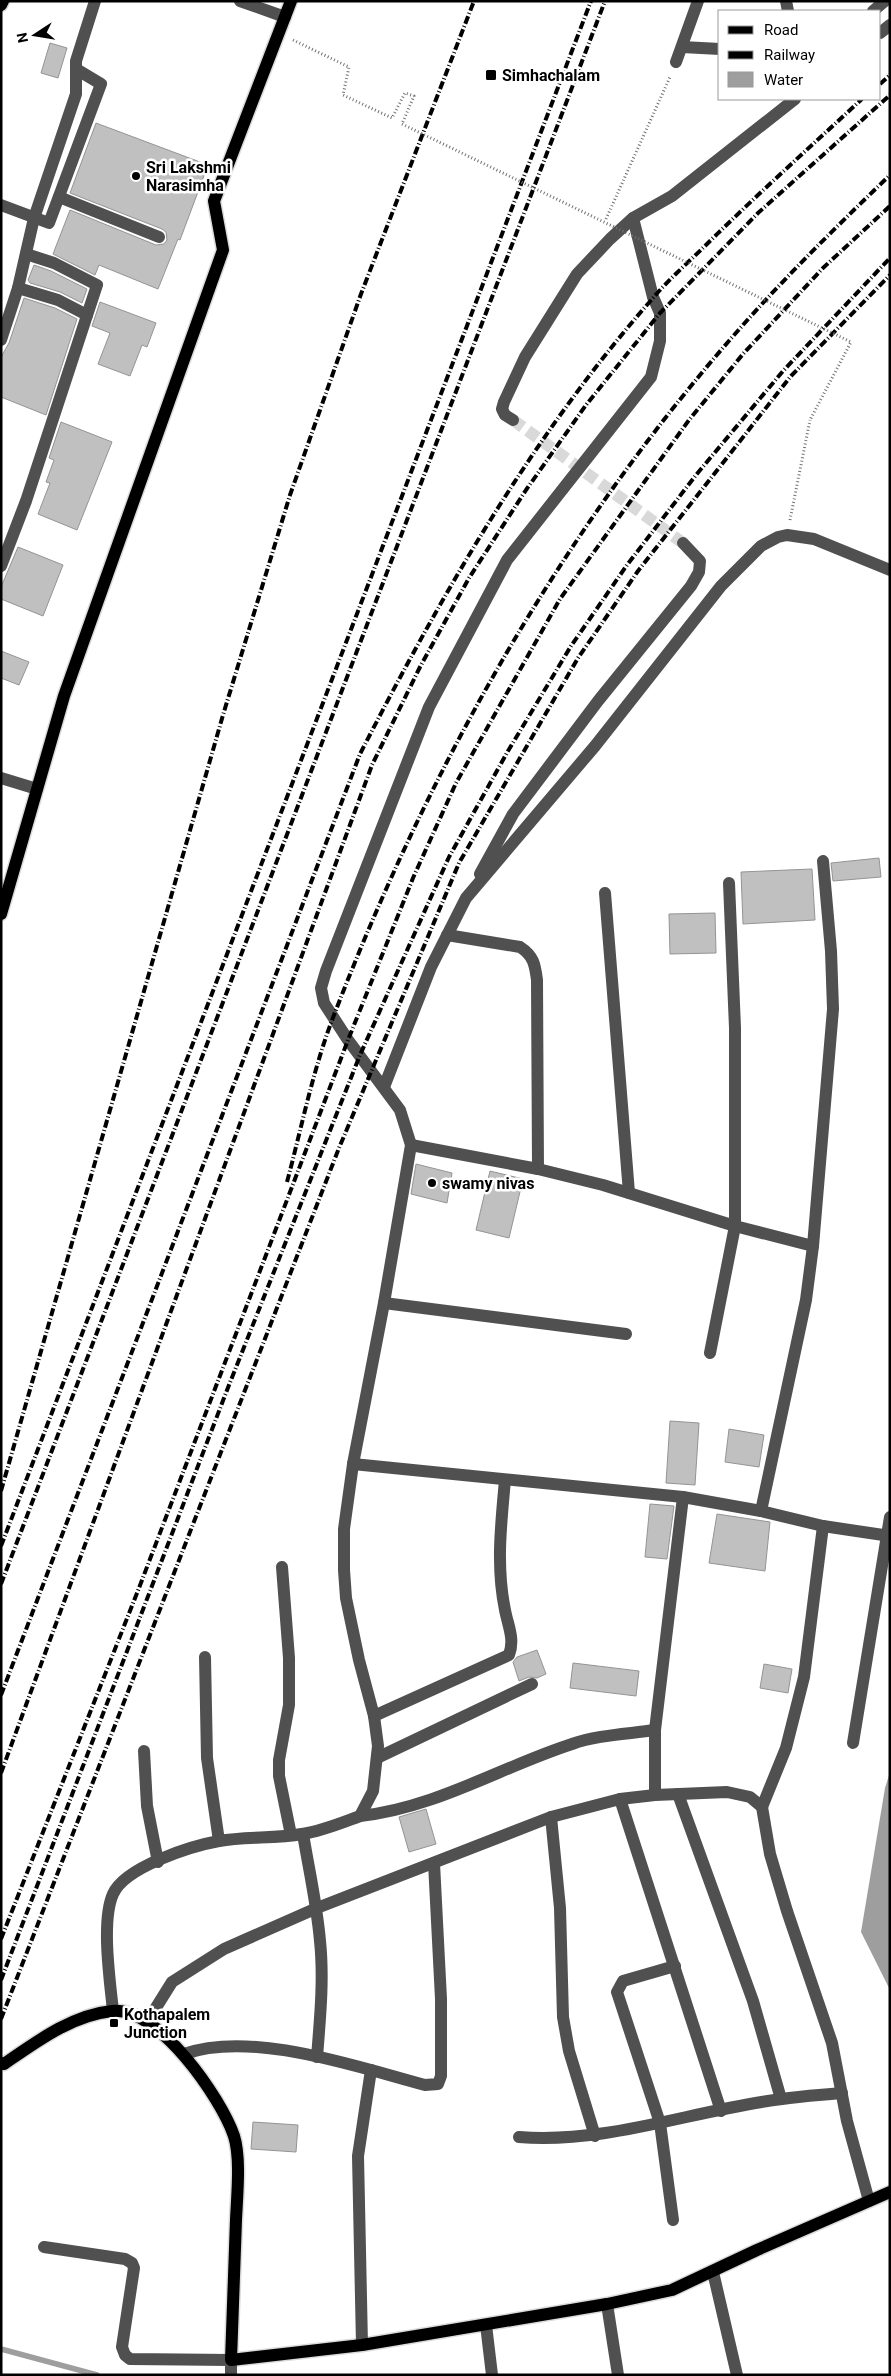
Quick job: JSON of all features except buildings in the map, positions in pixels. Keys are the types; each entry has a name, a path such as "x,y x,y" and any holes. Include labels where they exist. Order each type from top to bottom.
{"main road":[{"path":"1,914 70,678 223,250 214,201 291,1"},
{"path":"1,2063 4,2064 46,2036 78,2020 113,2011 132,2014 147,2022 184,2054 204,2079 234,2137 238,2175 231,2360 362,2345 607,2304 672,2290 890,2192"}],"street":[{"path":"1,340 18,288 34,218 76,94 76,69 95,1"},
{"path":"240,1 285,17"},
{"path":"676,62 698,1"},
{"path":"874,10 885,1"},
{"path":"682,47 718,49"},
{"path":"1,205 49,222 101,84 76,69"},
{"path":"513,420 502,409 525,357 577,274 633,218 672,196 794,100"},
{"path":"59,197 159,237"},
{"path":"360,1816 373,1791 379,1757 374,1716 346,1598 344,1528 353,1464 384,1303 411,1145 400,1110 348,1040 324,1003 321,988 429,707 507,560 651,377 660,341 660,313 653,297 633,218"},
{"path":"1,566 26,501 97,285 54,263 26,254"},
{"path":"18,288 58,300 87,316"},
{"path":"466,898 595,746 721,586 761,546 778,537 787,535 814,539 890,570"},
{"path":"384,1087 431,967 466,898 513,814 598,701 691,586 700,572 700,561 683,543"},
{"path":"1,778 37,789"},
{"path":"761,1511 806,1300 813,1246 833,1009 831,951 823,861"},
{"path":"710,1353 734,1226 735,1028 729,883"},
{"path":"605,893 629,1193"},
{"path":"447,936 520,947 530,953 534,961 537,980 538,1169"},
{"path":"411,1145 538,1169 629,1193 734,1226 813,1246"},
{"path":"384,1303 626,1334"},
{"path":"353,1464 683,1497 761,1511 823,1526 888,1536"},
{"path":"374,1716 509,1655 512,1646 500,1590 499,1569 505,1480"},
{"path":"655,1795 655,1730 683,1497"},
{"path":"853,1743 890,1517"},
{"path":"823,1526 804,1677 786,1748 762,1807 770,1854 787,1911 832,2043 847,2122 868,2201"},
{"path":"282,1567 289,1658 289,1705 279,1760 279,1776 317,1908 321,1995 318,2057"},
{"path":"205,1657 206,1758 219,1841"},
{"path":"379,1757 532,1684"},
{"path":"113,2011 108,1968 109,1913 113,1894 126,1877 190,1849 219,1841 297,1835 360,1816 388,1813 433,1800 575,1742 655,1730"},
{"path":"144,1751 147,1806 158,1862"},
{"path":"147,2022 172,1982 224,1949 317,1908 551,1817 620,1799 655,1795 727,1792 750,1797 762,1807"},
{"path":"678,1794 753,2000 781,2099"},
{"path":"620,1799 721,2111"},
{"path":"551,1817 560,1908 563,2017 569,2051 595,2136"},
{"path":"184,2054 203,2047 258,2048 318,2057 425,2085 438,2084 440,2080 441,1999 434,1863"},
{"path":"673,2220 660,2123 617,1992 623,1982 675,1966"},
{"path":"362,2345 358,2156 371,2070"},
{"path":"519,2137 547,2139 595,2136 781,2099 842,2093"},
{"path":"44,2248 125,2260 132,2263 134,2268 122,2347 125,2355 130,2359 231,2360 231,2375"},
{"path":"713,2272 737,2375"},
{"path":"607,2304 618,2375"},
{"path":"486,2325 492,2375"}],"path":[{"path":"279,33 349,67 343,95 392,118 405,93 414,96 402,124 851,342 810,420 787,535"},
{"path":"605,222 676,62"}],"water":[{"path":"890,1772 890,1990 861,1932 885,1788"}],"waterway":[{"path":"1,2349 97,2375"}],"tunnel":[{"path":"513,420 683,543"}],"railway":[{"path":"1,1491 223,715 290,495 361,294 474,1"},
{"path":"1,1546 591,1"},
{"path":"1,1584 605,1"},
{"path":"881,83 890,75"},
{"path":"1,1773 372,765 420,667 469,578 526,490 586,405 660,313 758,213 890,95"},
{"path":"1,1695 360,754 391,694 457,575 492,517 568,404 609,350 673,276 861,100"},
{"path":"287,1182 314,1077 327,1035 371,924 411,835 455,747 502,661 553,578 607,496 666,418 728,342 787,277 890,175"},
{"path":"1,1939 139,1588 348,1040 413,878 456,783 560,599 689,420 743,354 823,268 890,206"},
{"path":"1,1980 229,1385 360,1055 449,857 508,751 571,646 627,565 696,475 783,371 890,258"},
{"path":"1,2019 339,1148 459,863 578,658 638,571 791,376 890,275"}],"place":[{"name":"Simhachalam","path":"491,75"},
{"name":"Sri Lakshmi Narasimha","path":"136,176"},
{"name":"swamy nivas","path":"432,1183"},
{"name":"Kothapalem Junction","path":"114,2023"}]}
